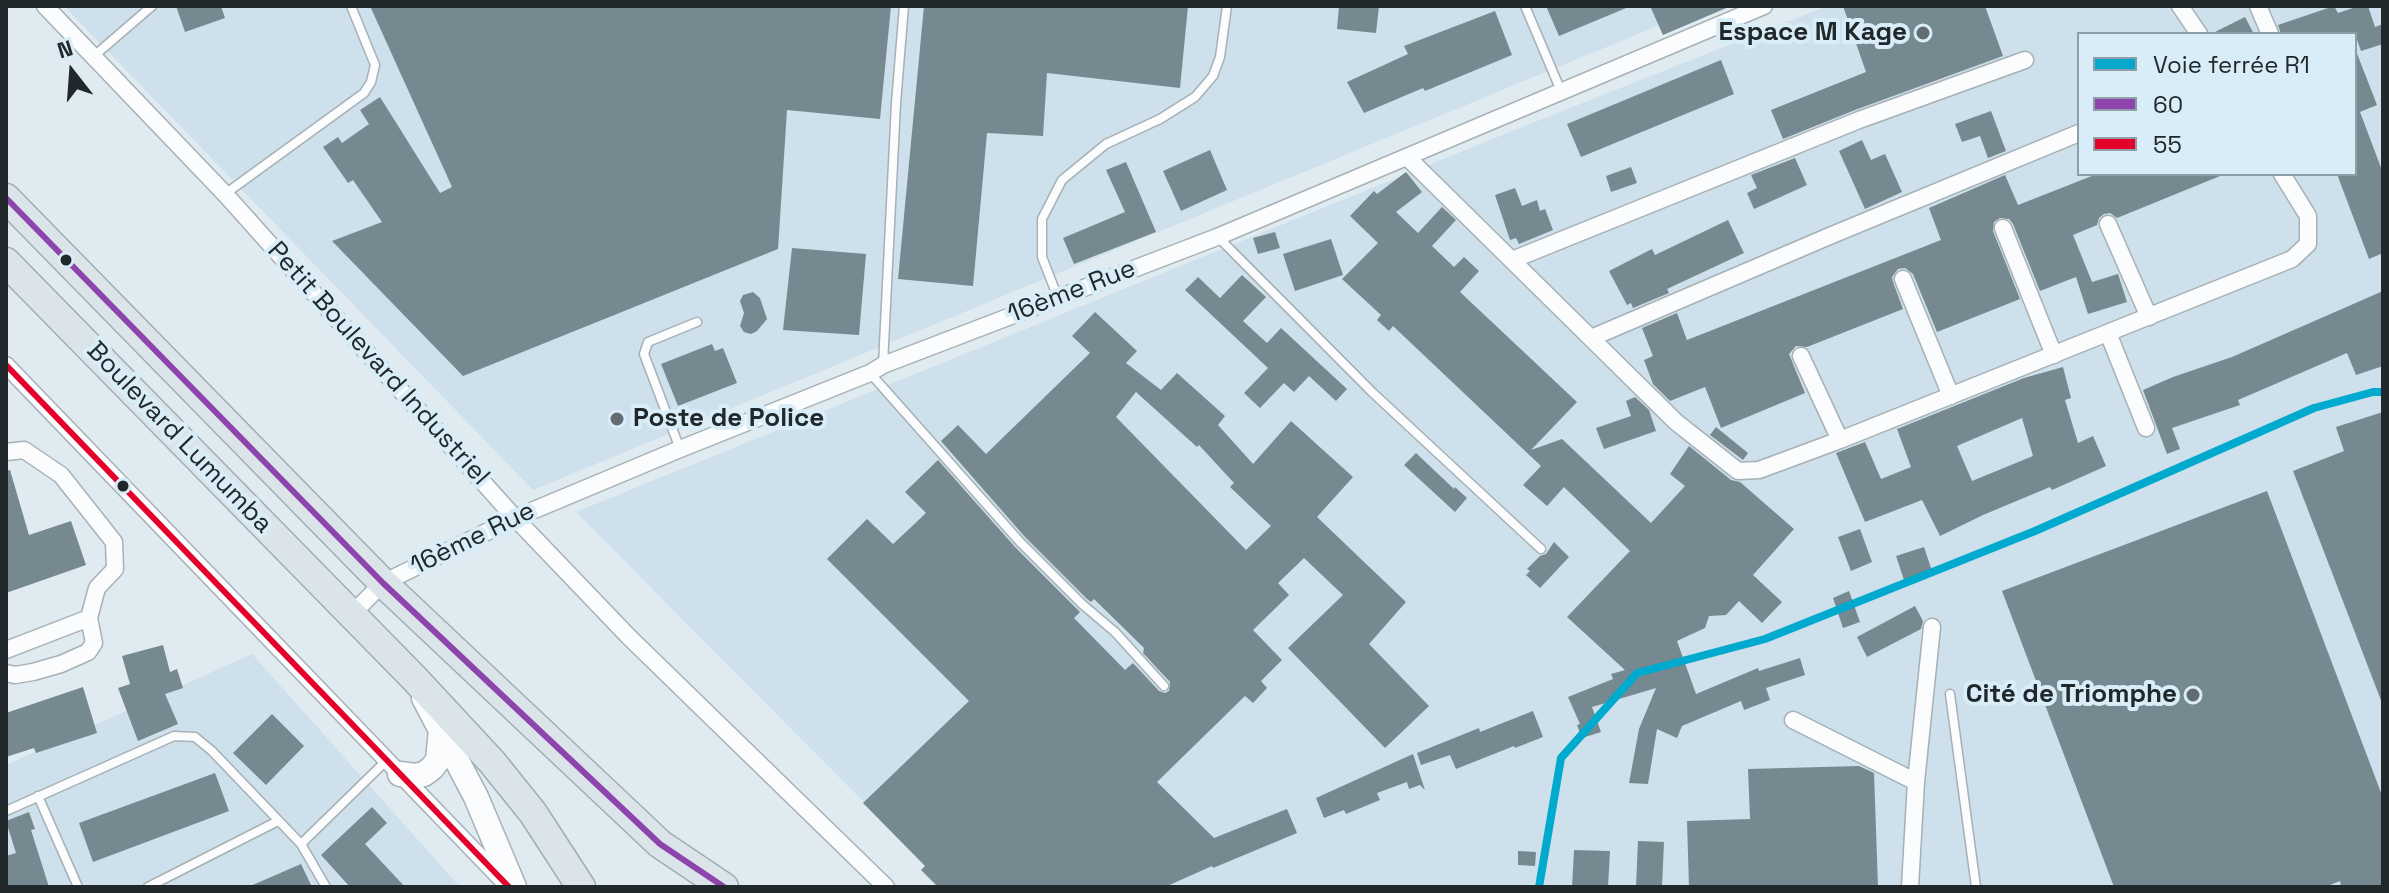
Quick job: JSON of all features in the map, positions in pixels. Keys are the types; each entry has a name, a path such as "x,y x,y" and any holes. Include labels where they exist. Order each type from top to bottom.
{"highway":[{"name":"Boulevard Lumumba","path":"6,198 383,583 660,844 724,887"},
{"name":"Boulevard Lumumba","path":"6,262 414,678 513,786 557,847 581,887"}],"main road":[{"path":"414,678 476,797 512,887"},
{"path":"394,767 415,776 432,768 438,760 441,729"}],"street":[{"name":"Petit Boulevard Industriel","path":"45,6 225,194 515,518 629,637 886,887"},
{"name":"16ème Rue","path":"351,615 383,583 515,518 877,369 1217,237 1764,6"},
{"path":"2180,6 2198,32"},
{"path":"2258,6 2269,32"},
{"path":"1512,260 1859,120 2025,60"},
{"path":"1591,338 2077,134"},
{"path":"1407,157 1676,422 1738,471 1759,470 1840,440 2292,259 2308,244 2308,216 2283,176"},
{"path":"2108,224 2149,317"},
{"path":"2003,228 2054,355"},
{"path":"1903,279 1951,396"},
{"path":"2108,333 2146,428"},
{"path":"1801,356 1840,440"},
{"path":"6,365 512,887"},
{"path":"6,452 24,450 61,475 114,542 115,569 97,588 89,618 94,643 88,652 33,672 6,673"},
{"path":"6,650 89,618"},
{"path":"1910,887 1916,782 1932,627"},
{"path":"1793,720 1916,782"}],"lane":[{"path":"94,56 152,6"},
{"path":"225,194 364,93 371,82 375,65 351,6"},
{"path":"904,6 877,369 1020,542 1115,632 1164,686"},
{"path":"1058,298 1042,257 1042,219 1062,180 1106,144 1160,119 1195,97 1213,76 1220,57 1227,6"},
{"path":"1525,6 1561,92"},
{"path":"1217,237 1373,393 1541,549"},
{"path":"680,449 644,354 648,342 697,322"},
{"path":"1950,694 1976,887"},
{"path":"6,811 174,736 195,737 301,844 326,887"},
{"path":"301,844 394,767"},
{"path":"38,796 78,887"},
{"path":"148,887 278,821"}],"shaded area":[{"path":"64,6 1706,6 533,490"},
{"path":"1827,6 2383,6 2383,887 948,887 576,512"},
{"path":"252,654 460,887 6,887 6,765"}],"building":[{"path":"176,6 221,6 225,18 185,32"},
{"path":"370,6 891,6 880,119 787,110 778,249 463,376 332,241 382,222 353,180 348,183 323,147 338,137 342,143 369,124 360,110 380,97 440,193 452,187"},
{"path":"924,6 1188,6 1180,88 1047,73 1043,136 987,133 973,286 898,279"},
{"path":"1339,6 1379,6 1376,33 1337,29"},
{"path":"1546,6 1631,6 1559,36"},
{"path":"1650,6 1731,6 1663,35"},
{"name":"Espace M Kage","path":"1843,6 1985,6 2003,56 1783,139 1771,110 1866,72"},
{"path":"2334,6 2338,13 2368,6 2375,27 2383,24 2383,44 2361,51 2357,32 2280,32 2278,25"},
{"path":"1495,11 1512,55 1364,113 1347,82 1408,54 1404,46"},
{"path":"2245,17 2253,32 2215,32"},
{"path":"2357,54 2377,105 2360,112 2383,173 2383,253 2369,259 2338,176 2357,176"},
{"path":"1721,60 1734,94 1581,157 1567,124"},
{"path":"1991,111 2006,151 1988,158 1980,136 1962,142 1955,124"},
{"path":"1862,140 1871,160 1885,154 1902,192 1865,209 1839,151"},
{"path":"1210,150 1227,190 1181,211 1163,171"},
{"path":"1795,158 1807,185 1754,209 1747,193 1757,188 1751,175"},
{"path":"1126,162 1156,232 1074,264 1063,238 1125,212 1106,170"},
{"path":"1631,167 1637,183 1611,192 1606,176"},
{"path":"1406,172 1422,192 1396,212 1418,233 1442,207 1456,220 1432,246 1454,267 1464,257 1479,271 1460,292 1577,402 1531,450 1562,439 1651,523 1685,486 1670,474 1689,446 1731,480 1740,482 1794,529 1753,575 1782,602 1762,623 1739,601 1726,615 1709,616 1705,628 1677,641 1696,694 1758,668 1759,671 1800,658 1805,675 1766,688 1770,700 1744,710 1741,701 1682,726 1677,738 1657,729 1648,784 1629,783 1639,729 1656,688 1592,707 1601,732 1582,738 1577,725 1580,724 1568,697 1613,679 1611,674 1625,670 1567,617 1630,551 1564,487 1547,506 1523,485 1541,466 1393,326 1389,331 1377,320 1381,315 1342,279 1378,243 1350,216 1374,191 1377,194"},
{"path":"2005,175 2018,205 2092,176 2220,176 2117,218 2110,213 2104,214 2097,225 2073,235 2092,282 2118,274 2127,302 2088,314 2076,277 2040,291 2013,224 2009,219 2000,218 1994,222 1993,231 2020,299 1937,332 1913,274 1905,268 1898,269 1892,277 1903,309 1807,347 1796,346 1789,354 1805,393 1721,428 1705,387 1670,401 1653,384 1644,360 1653,356 1642,328 1677,313 1687,340 1941,240 1929,208"},
{"path":"1515,188 1522,206 1537,200 1540,211 1545,209 1553,230 1519,244 1516,238 1510,240 1495,195"},
{"path":"1728,220 1744,253 1667,289 1669,293 1633,308 1631,303 1627,305 1609,271 1652,249 1655,255"},
{"path":"1275,232 1280,248 1258,254 1253,238"},
{"path":"1331,239 1343,275 1295,291 1283,254"},
{"path":"792,248 866,254 859,335 783,330"},
{"path":"1242,275 1266,297 1243,321 1267,343 1281,328 1347,389 1336,401 1309,376 1294,392 1284,383 1260,408 1244,393 1268,368 1185,290 1198,277 1220,298"},
{"path":"2383,291 2383,366 2356,375 2347,353 2238,400 2240,405 2172,428 2180,449 2167,454 2143,390 2232,357"},
{"path":"753,292 760,298 767,319 751,334 744,332 740,326 744,313 740,301 743,295"},
{"path":"1095,312 1137,351 1126,363 1161,390 1177,373 1225,416 1218,425 1253,464 1291,421 1353,477 1317,517 1406,602 1369,644 1429,706 1385,748 1288,648 1343,595 1304,558 1278,583 1289,595 1253,630 1282,660 1261,681 1267,688 1253,703 1245,696 1157,782 1214,838 1287,809 1297,833 1165,887 938,887 921,870 925,866 863,803 969,701 827,559 867,519 893,544 926,513 905,492 938,460 1015,547 1080,612 1074,618 1125,670 1133,663 1159,691 1169,691 1170,682 1143,653 1144,648 1094,599 1091,602 1087,599 1025,537 941,441 958,425 986,454 1090,353 1072,336","holes":["1136,392 1197,447 1199,445 1234,483 1230,487 1271,526 1246,550 1116,417"]},
{"path":"712,344 715,351 723,348 737,383 678,406 661,364"},
{"path":"2063,367 2071,398 2065,400 2078,443 2093,436 2106,466 1983,515 1940,536 1922,500 1865,522 1836,453 1865,442 1881,479 1911,467 1897,429 2024,378","holes":["2022,418 2033,456 1972,481 1957,446"]},
{"path":"1635,397 1649,410 1656,431 1604,449 1596,428 1631,416 1626,401"},
{"path":"2383,412 2382,703 2293,471 2344,451 2336,427"},
{"path":"1716,427 1748,453 1743,460 1710,435"},
{"path":"1416,453 1467,498 1455,512 1404,465"},
{"path":"10,470 29,535 71,521 86,565 6,593 6,471"},
{"name":"Cité de Triomphe","path":"2267,491 2383,798 2383,887 2341,887 2340,881 2325,887 2114,887 2002,591"},
{"path":"1860,529 1872,562 1851,571 1838,537"},
{"path":"1554,542 1569,557 1540,588 1526,575 1530,571 1527,569 1546,554"},
{"path":"1924,547 1932,571 1904,580 1896,556"},
{"path":"1849,591 1860,622 1843,628 1833,598"},
{"path":"1915,606 1923,621 1921,629 1867,657 1857,637"},
{"path":"163,645 170,672 177,669 183,688 165,694 178,724 138,741 118,688 130,684 122,656"},
{"path":"83,687 97,733 36,753 34,748 6,757 6,713"},
{"path":"1533,711 1543,737 1456,769 1450,755 1421,765 1417,753"},
{"path":"272,714 304,746 266,785 233,753"},
{"path":"1413,754 1425,790 1420,785 1409,789 1407,782 1377,793 1380,800 1346,814 1344,810 1324,818 1316,798"},
{"path":"1859,766 1874,773 1878,887 1689,887 1687,821 1750,819 1748,769"},
{"path":"215,773 229,811 93,862 79,823"},
{"path":"372,807 387,823 365,844 405,887 350,887 321,855"},
{"path":"29,812 35,829 31,830 49,887 6,887 6,856 16,853 6,821"},
{"path":"1638,841 1664,842 1662,887 1636,887"},
{"path":"1574,850 1610,851 1608,887 1572,887"},
{"path":"1518,851 1536,852 1535,866 1518,865"},
{"path":"301,864 312,887 248,887"}],"rail line":[{"name":"R1","path":"1539,887 1561,758 1637,673 1765,639 2035,531 2314,408 2383,392"}],"transit line":[{"name":"60","path":"6,198 383,583 660,844 724,887"},
{"name":"55","path":"6,365 509,887"}],"place":[{"name":"Espace M Kage","path":"1923,33"},
{"name":"Poste de Police","path":"617,419"},
{"name":"Cité de Triomphe","path":"2193,695"}]}
